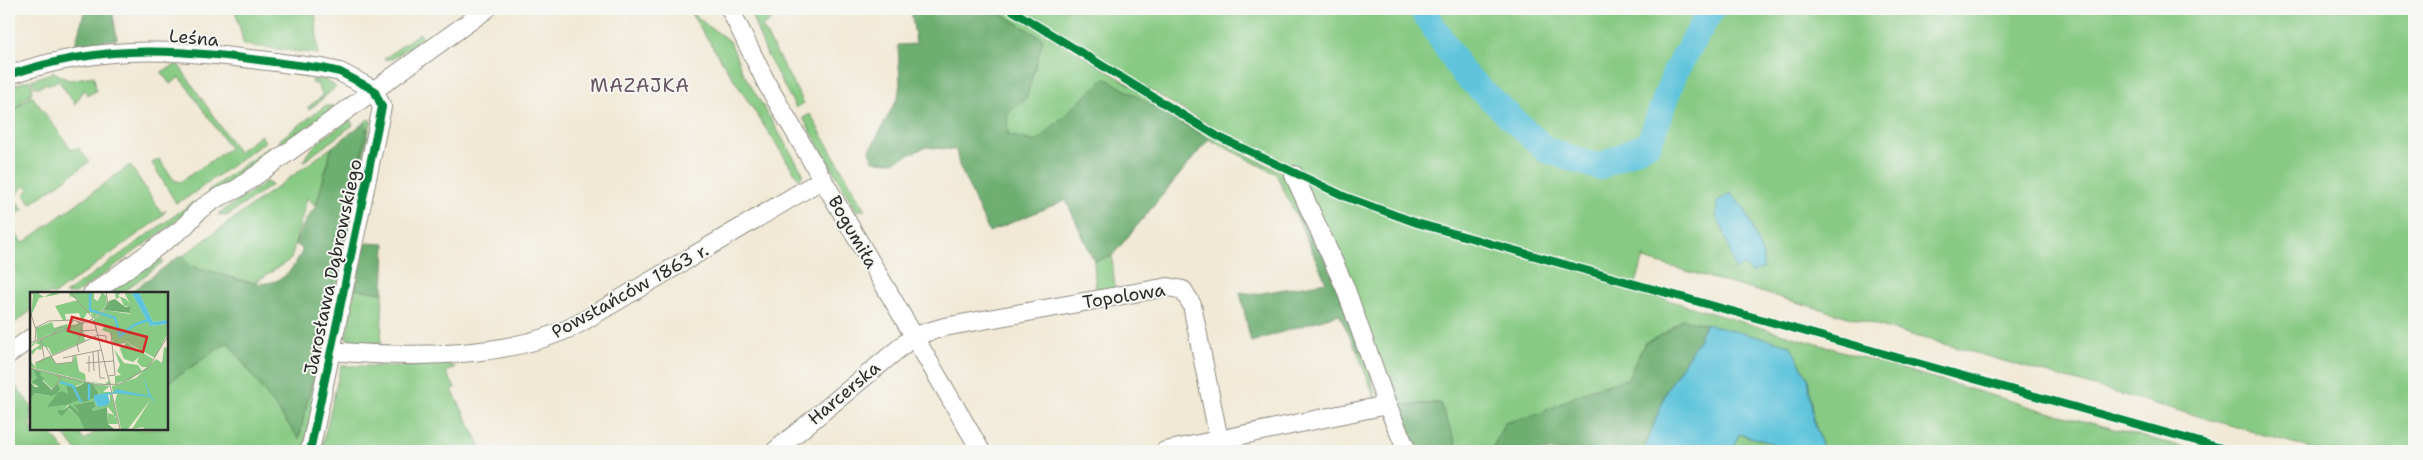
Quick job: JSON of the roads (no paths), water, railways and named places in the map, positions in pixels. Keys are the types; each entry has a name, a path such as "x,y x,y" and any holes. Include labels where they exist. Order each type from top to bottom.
{"street":[{"path":"95,292 183,228 199,210 217,198 237,189 487,9"},
{"name":"Bogumiła","path":"730,9 751,55 981,451"},
{"name":"Leśna","path":"9,75 53,61 82,56 107,52 162,50 322,68 340,72 374,90"},
{"name":"Jarosława Dąbrowskiego","path":"310,451 382,107 374,90"},
{"path":"1294,175 1345,287 1387,405 1407,451"},
{"name":"Powstańców 1863 r.","path":"332,351 415,356 498,347 546,338 580,323 823,179"},
{"name":"Topolowa","path":"914,336 944,327 1176,287 1183,290 1192,305 1219,440"},
{"name":"Harcerska","path":"775,451 914,336"},
{"path":"9,354 30,339"},
{"path":"1165,451 1387,405"}],"water":[{"path":"1730,193 1745,209 1763,256 1763,268 1752,273 1743,265 1735,270 1724,231 1716,216 1717,202"},
{"path":"1706,324 1790,345 1808,378 1813,419 1824,451 1780,451 1772,443 1739,434 1733,451 1644,451 1667,390 1696,344"}],"waterway":[{"path":"1422,9 1462,72 1546,150 1599,167 1649,143 1676,70 1712,9"}],"district":[{"name":"MAZAJKA","path":"640,85"}]}
